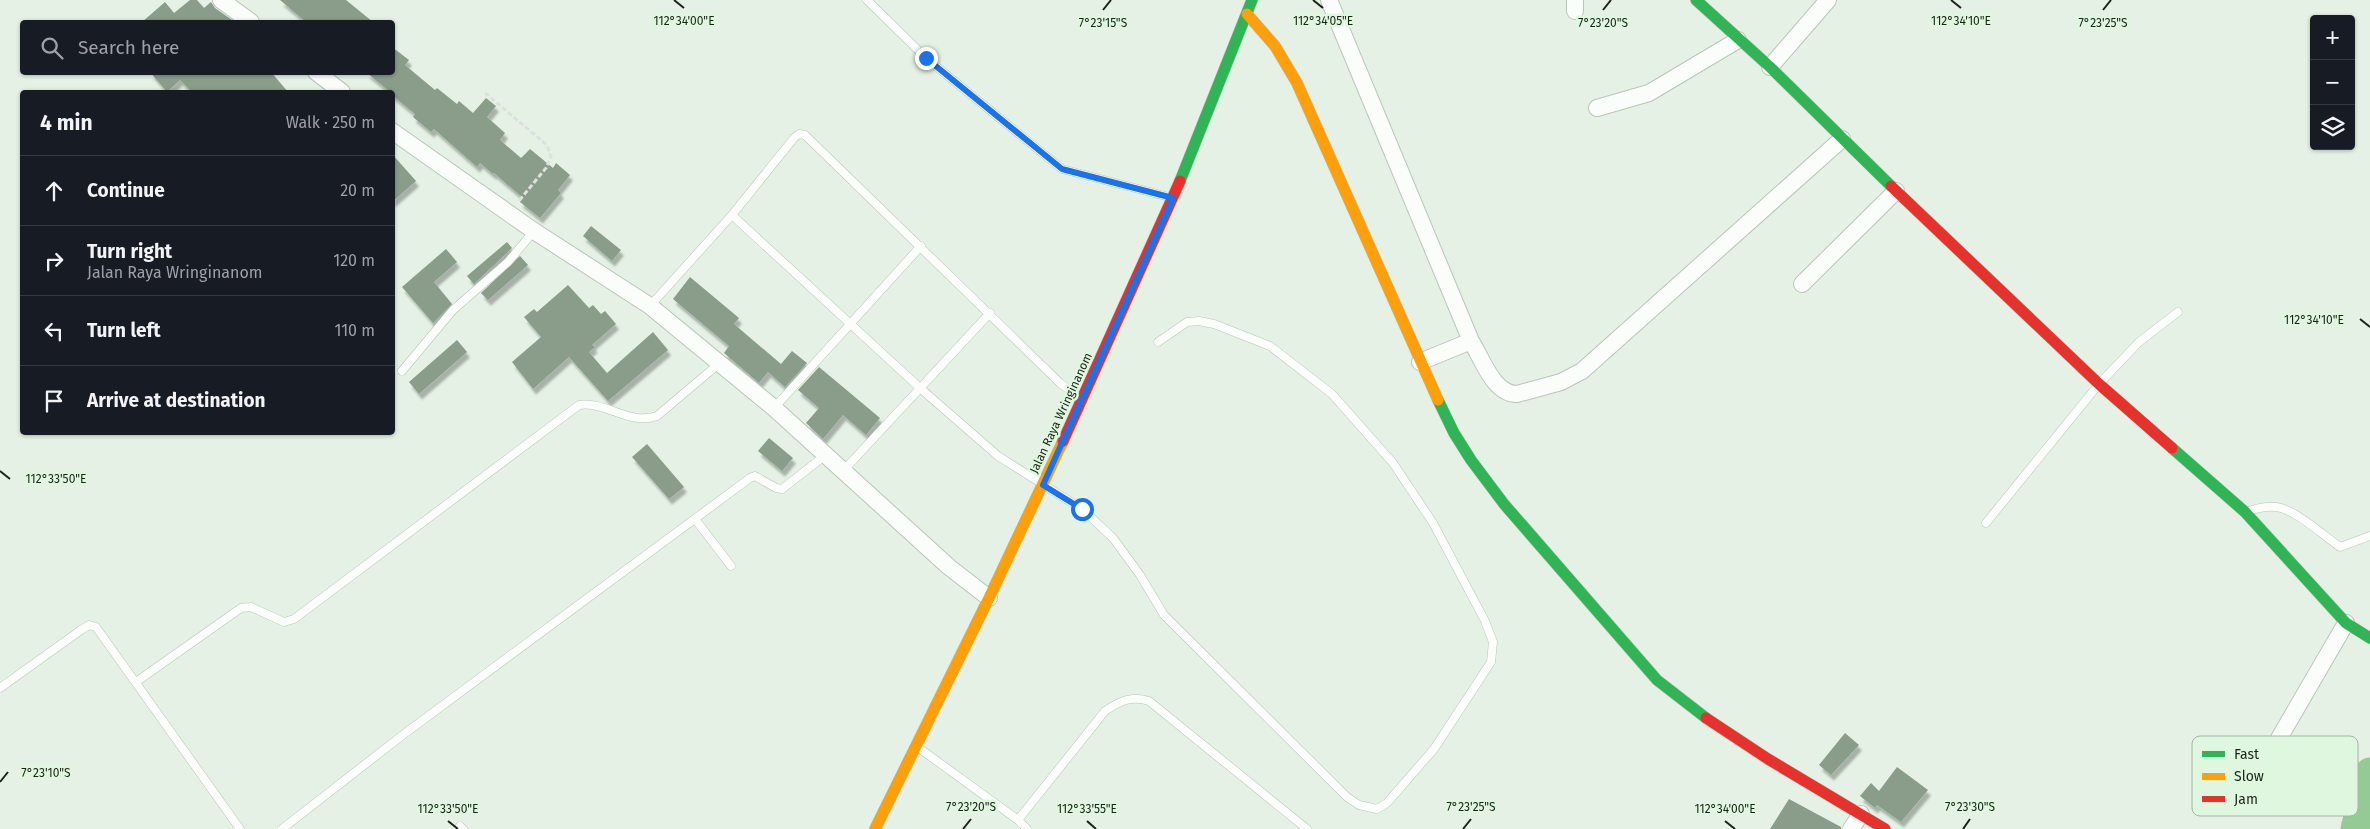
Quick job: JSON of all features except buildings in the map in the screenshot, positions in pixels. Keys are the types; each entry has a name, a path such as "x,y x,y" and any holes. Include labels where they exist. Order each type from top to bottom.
{"street":[{"path":"221,0 247,20"},
{"name":"Jalan Raya Wringinanom","path":"875,829 989,598 1082,400 1173,198 1252,0"},
{"path":"1329,0 1471,341 1497,385 1509,394 1541,388 1572,377 1842,139"},
{"path":"1696,0 1770,67 1842,139 2099,384 2245,512 2346,623 2369,638"},
{"path":"1770,67 1828,0"},
{"path":"1247,14 1275,46 1297,83 1420,362 1454,433 1484,478 1640,662 1687,706 1754,752 1885,829"},
{"path":"1597,108 1649,93 1738,40"},
{"path":"320,75 339,90"},
{"path":"395,133 534,231 650,306 721,362 827,454 949,568 989,598"},
{"path":"1802,284 1896,191"},
{"path":"1420,362 1471,341"},
{"path":"2280,736 2346,623"},
{"path":"1851,829 1860,814"}],"lane":[{"path":"867,0 926,58 1062,169 1173,198"},
{"path":"650,306 732,215 794,138 799,134 805,135 1060,383 1082,400"},
{"path":"732,215 920,388 998,456 1082,509 1112,538 1140,575 1164,615 1353,801 1369,808 1377,809 1387,803 1434,749 1491,662 1493,642 1484,621 1432,524 1393,463 1332,394 1270,346 1214,324 1198,321 1187,322 1158,342"},
{"path":"402,371 453,310 508,262 534,231"},
{"path":"774,408 921,246"},
{"path":"1986,523 2099,384 2139,342 2178,312"},
{"path":"844,470 990,313"},
{"path":"136,682 241,608 251,606 284,622 294,620 580,405 588,404 648,420 657,416 721,362"},
{"path":"282,829 404,734 750,478 755,476 776,488 782,489 827,454"},
{"path":"2245,512 2264,507 2278,507 2291,513 2340,548 2370,536"},
{"path":"695,518 731,566"},
{"path":"0,688 89,626 96,627 240,829"},
{"path":"1018,820 1105,711 1117,703 1138,697 1149,700 1307,829"},
{"path":"916,746 1018,820 1027,829"}],"path":[{"path":"485,93 547,145 551,158 546,168 509,213"}],"waterway":[{"path":"2356,829 2370,773"}],"traffic: fast":[{"path":"1180,181 1252,0"},
{"path":"1696,0 1770,67 1891,186"},
{"path":"1438,400 1454,433 1471,460 1504,504 1657,680 1706,718"},
{"path":"2172,448 2245,512 2346,623 2370,638"}],"traffic: slow":[{"path":"1247,14 1275,46 1297,83 1438,400"},
{"path":"875,829 989,598 1063,441"}],"traffic: jam":[{"path":"1063,441 1180,181"},
{"path":"1891,186 2099,384 2172,448"},
{"path":"1706,718 1768,759 1885,829"}],"route":[{"path":"926,58 1062,169 1075,174 1148,190 1173,198 1043,485 1082,509"}]}
